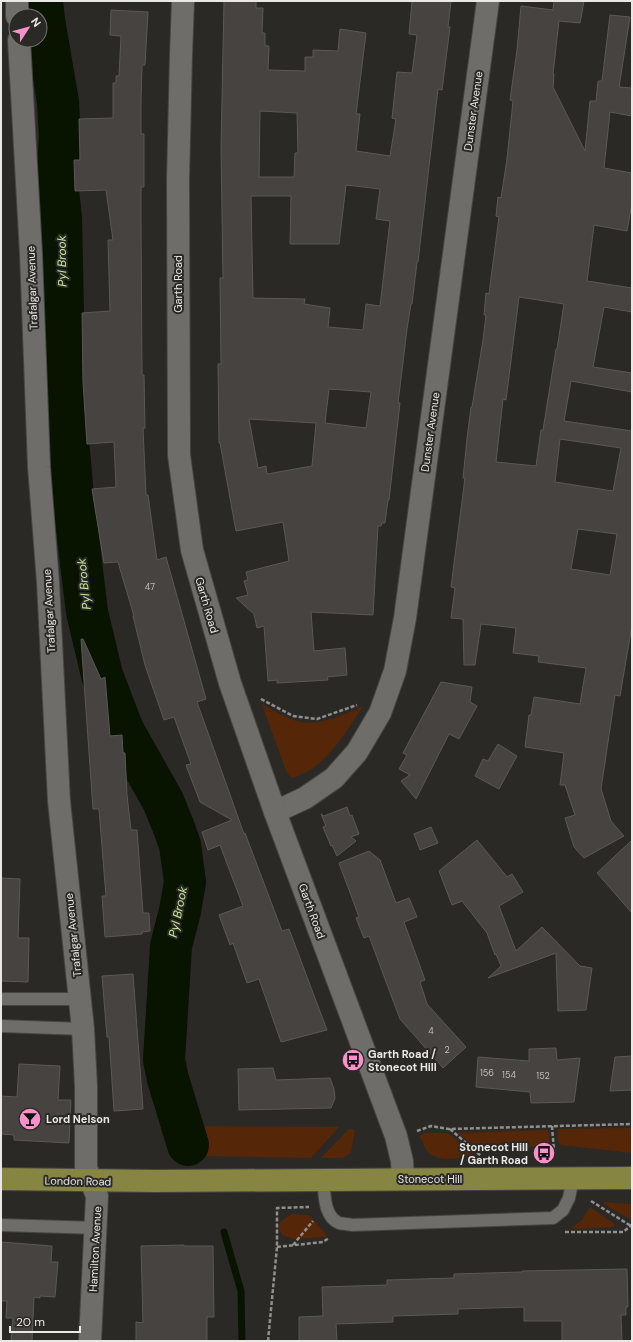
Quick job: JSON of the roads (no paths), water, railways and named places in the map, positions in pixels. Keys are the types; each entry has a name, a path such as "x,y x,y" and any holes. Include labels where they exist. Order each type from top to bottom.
{"highway":[{"name":"Stonecot Hill","path":"228,1180 632,1178"},
{"name":"London Road","path":"1,1179 91,1181 228,1180"}],"street":[{"name":"Garth Road","path":"183,1 178,180 179,455 192,550 230,683 275,812 396,1136 402,1161 403,1179"},
{"name":"Dunster Avenue","path":"275,812 305,798 334,778 357,752 380,714 395,671 405,618 488,1"},
{"name":"Trafalgar Avenue","path":"19,48 31,254 39,467 48,582 59,800 83,1029 86,1086 86,1168 91,1181"},
{"name":"Hamilton Avenue","path":"90,1341 97,1196 91,1181"}],"lane":[{"path":"1,999 79,999"},
{"path":"1,1026 83,1029"},
{"path":"323,1179 326,1207 331,1216 339,1223 352,1225 553,1218 563,1210 569,1198 573,1178"},
{"path":"1,1225 96,1228"}],"waterway":[{"name":"Pyl Brook","path":"42,1 58,102 60,137 57,181 61,218 65,406 73,496 87,612 102,675 123,730 163,801 180,845 185,882 180,911 171,946 164,1060 168,1079 188,1145"},
{"name":"Pyl Brook","path":"224,1232 241,1291 242,1341"}],"place":[{"name":"Garth Road / Stonecot Hill","path":"353,1060"},
{"name":"Lord Nelson","path":"30,1119"},
{"name":"Stonecot Hill / Garth Road","path":"544,1153"}]}
